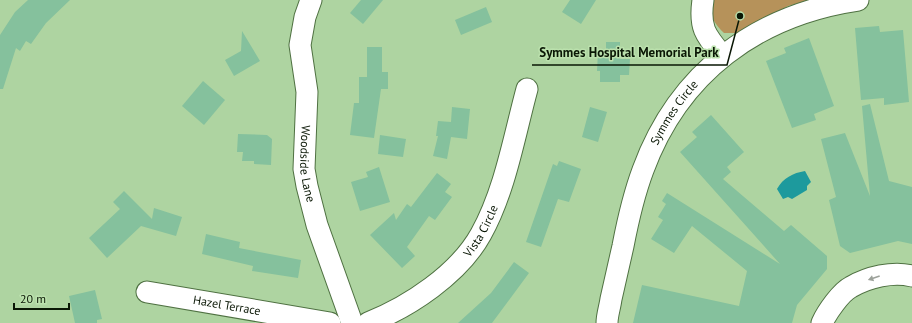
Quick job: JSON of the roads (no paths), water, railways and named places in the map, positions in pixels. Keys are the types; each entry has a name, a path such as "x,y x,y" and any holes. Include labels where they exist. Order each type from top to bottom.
{"street":[{"name":"Woodside Lane","path":"311,0 305,18 300,45 307,92 304,169 306,186 317,225 352,323"},
{"path":"703,0 701,18 705,31 708,38 722,55"},
{"name":"Symmes Circle","path":"607,323 628,219 644,169 664,127 689,89 722,55 750,37 793,15 833,4 858,0"},
{"name":"Vista Circle","path":"368,323 391,313 418,297 456,266 473,247 490,215 499,191 527,89"},
{"path":"822,323 827,312 850,287 878,276 903,274 912,276"},
{"name":"Hazel Terrace","path":"147,292 330,323"}],"water":[{"path":"805,171 811,182 807,186 807,190 792,199 788,197 783,199 777,189 779,185 796,173"}],"place":[{"name":"Symmes Hospital Memorial Park","path":"740,16"}]}
